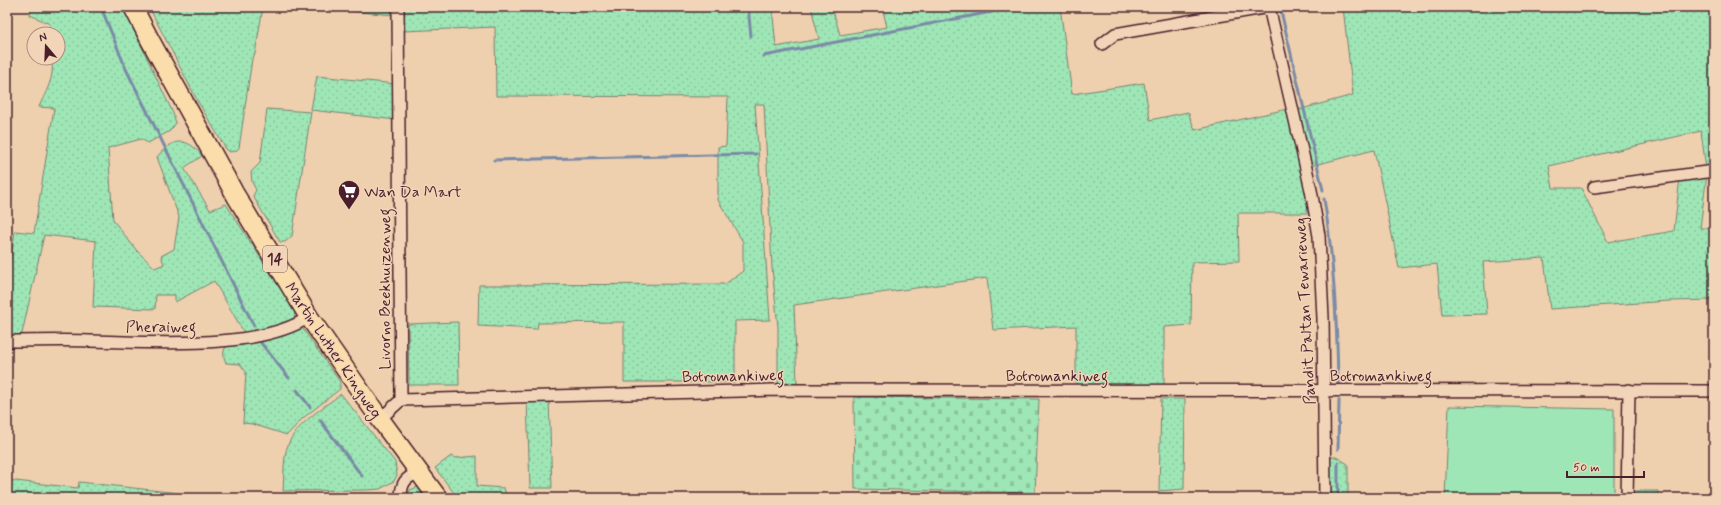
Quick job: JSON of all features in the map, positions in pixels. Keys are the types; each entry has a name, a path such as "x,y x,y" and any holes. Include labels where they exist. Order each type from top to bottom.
{"main road":[{"name":"Martin Luther Kingweg","path":"134,7 150,40 236,196 310,316 380,418 438,498"}],"street":[{"name":"Livorno Beekhuizenweg","path":"398,7 400,400"},
{"path":"1102,44 1115,34 1269,7"},
{"name":"Pandit Paltan Tewarieweg","path":"1269,7 1311,190 1319,236 1324,391 1325,498"},
{"path":"1594,187 1714,171"},
{"name":"Pheraiweg","path":"7,341 221,342 279,331 296,325 310,316"},
{"name":"Botromankiweg","path":"400,400 774,390 1714,391"},
{"path":"1627,498 1630,390"},
{"path":"380,418 400,400"},
{"path":"401,498 403,483 407,477 419,472"}],"green space":[{"path":"32,7 123,7 173,113 176,123 170,131 148,143 141,139 108,148 113,220 137,251 155,268 164,264 161,256 174,249 179,217 157,157 168,146 174,143 180,142 191,145 202,156 184,168 210,210 226,204 294,310 295,319 291,324 246,336 214,281 175,302 175,295 156,295 155,309 93,307 96,241 44,235 21,338 7,339 7,282 15,231 34,233 54,108 39,107 51,77 52,66 66,66 66,26 50,26 50,24 30,15"},
{"path":"149,7 263,7 255,54 252,59 239,148 236,151 230,152 226,149 197,100"},
{"path":"325,7 394,7 394,15 325,9"},
{"path":"404,7 772,7 776,47 819,39 811,7 832,7 840,35 887,27 882,7 1060,7 1072,94 1144,83 1150,120 1188,112 1195,130 1287,109 1311,213 1238,213 1239,261 1192,262 1191,325 1164,327 1164,385 1076,385 1076,326 993,330 987,278 794,305 797,383 778,383 778,327 772,268 764,104 755,104 770,320 735,321 735,382 624,382 624,322 538,323 537,329 478,326 479,285 725,284 743,271 743,242 718,200 718,147 726,146 728,97 496,96 495,27 404,31"},
{"path":"1343,7 1714,7 1714,168 1706,169 1701,131 1549,166 1553,188 1581,188 1608,242 1674,231 1680,177 1707,174 1700,228 1714,228 1714,300 1669,301 1550,309 1544,258 1483,262 1487,314 1442,315 1437,264 1399,268 1374,150 1310,166 1298,110 1353,95"},
{"path":"317,76 396,84 396,120 311,110"},
{"path":"267,109 311,112 292,236 285,242 280,242 253,196 256,190 252,182 251,172 260,163"},
{"path":"458,322 459,385 409,385 408,324"},
{"path":"300,328 303,329 340,382 340,389 303,418 287,435 252,424 243,423 246,372 240,364 226,363 224,356 225,349 228,345"},
{"path":"341,394 395,462 397,475 394,481 380,489 283,491 285,455 292,438 297,430 311,416"},
{"path":"854,397 1039,399 1035,493 855,489"},
{"path":"549,399 552,488 530,488 527,400"},
{"path":"1161,399 1185,399 1184,489 1159,491"},
{"path":"1449,406 1614,409 1614,498 1445,498"},
{"path":"451,456 455,458 477,456 477,486 504,488 507,498 458,498 435,468"},
{"path":"1336,457 1348,464 1348,498 1329,498 1329,466 1330,458"},
{"path":"7,480 78,488 79,482 179,493 178,498 7,498"},
{"path":"420,486 432,498 406,498 410,490"},
{"path":"1635,491 1658,491 1657,498 1632,498 1632,493"}],"waterway":[{"path":"101,7 126,69 254,326"},
{"path":"748,7 751,36"},
{"path":"764,56 1017,7"},
{"path":"1280,7 1323,190"},
{"path":"494,160 756,154"},
{"path":"1324,199 1334,291 1338,383"},
{"path":"261,343 289,378"},
{"path":"297,390 310,407"},
{"path":"1338,449 1339,400"},
{"path":"320,420 362,476"},
{"path":"1338,463 1338,498"}],"place":[{"name":"Wan Da Mart","path":"349,210"}]}
